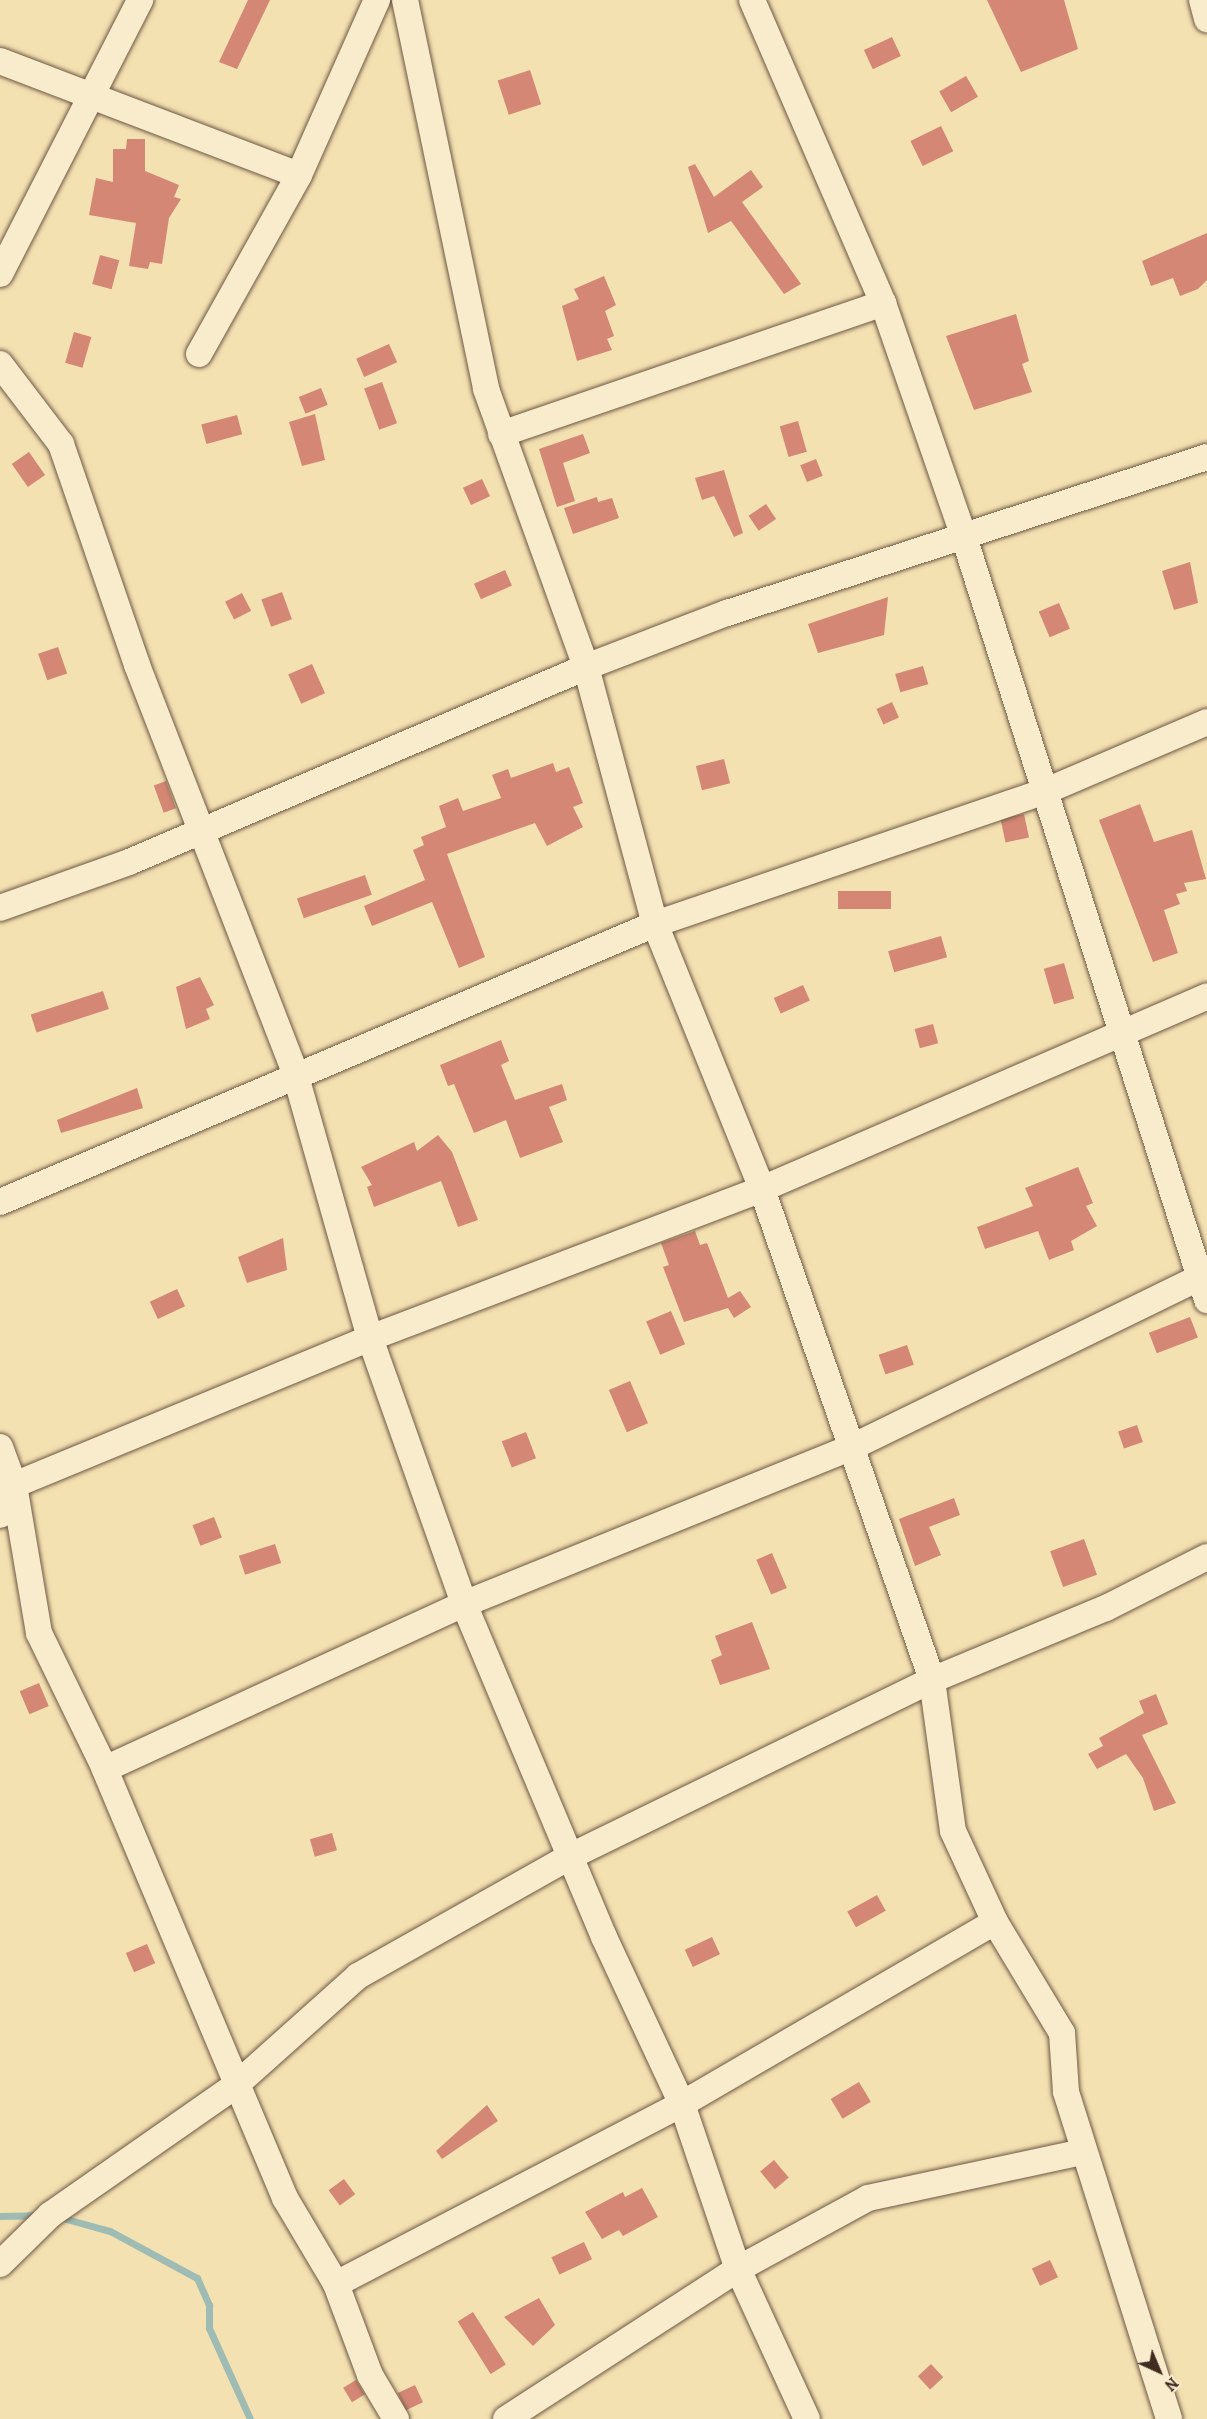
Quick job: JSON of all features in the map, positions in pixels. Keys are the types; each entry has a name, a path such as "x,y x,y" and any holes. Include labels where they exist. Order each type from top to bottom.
{"street":[{"path":"0,274 140,0"},
{"path":"199,354 299,175 377,0"},
{"path":"405,0 486,389 586,667 655,924 762,1190 848,1449 932,1680 953,1831 995,1922 1062,2033 1066,2092 1083,2152 1169,2419"},
{"path":"105,1769 464,1604 848,1449 1205,1284 964,537 883,303 752,0"},
{"path":"1202,0 1207,19"},
{"path":"0,61 93,93 299,175"},
{"path":"501,434 883,303"},
{"path":"0,364 61,444 137,665 295,1073 370,1338 464,1604 573,1855 604,1937 681,2104 738,2269 807,2419"},
{"path":"0,908 203,831 586,667 727,613 1207,457"},
{"path":"0,1202 295,1073 655,924 1046,791 1207,722"},
{"path":"0,1515 14,1485 370,1338 762,1190 1124,1029 1207,996"},
{"path":"0,1447 14,1485 39,1633 105,1769 236,2086 285,2198 336,2284 370,2375 396,2419"},
{"path":"0,2264 50,2215 236,2086 358,1976 573,1855 932,1680 1106,1608 1207,1557"},
{"path":"336,2284 681,2104 995,1922"},
{"path":"506,2419 738,2269 868,2198 1083,2152"}],"building":[{"path":"248,0 270,0 237,69 219,62"},
{"path":"987,0 1064,0 1078,49 1021,72"},
{"path":"892,37 901,56 873,69 864,50"},
{"path":"530,70 541,104 509,115 498,81"},
{"path":"966,76 978,97 951,112 939,92"},
{"path":"941,126 953,151 923,166 910,141"},
{"path":"127,139 145,139 145,171 179,185 174,197 181,199 169,218 162,264 150,262 148,269 129,266 136,223 89,215 96,178 113,182 113,149 126,149"},
{"path":"695,164 714,197 751,170 763,187 742,202 801,284 784,294 731,221 708,233 688,167"},
{"path":"1207,233 1207,280 1198,289 1180,296 1173,278 1151,286 1142,261"},
{"path":"100,255 119,260 112,289 92,284"},
{"path":"604,276 616,305 605,311 614,336 607,339 612,350 577,361 562,306 579,299 574,289"},
{"path":"1016,314 1029,361 1022,364 1032,392 974,410 946,336"},
{"path":"74,332 91,337 82,368 65,363"},
{"path":"389,344 397,362 364,377 356,359"},
{"path":"382,382 397,423 379,430 364,388"},
{"path":"321,388 328,405 305,414 299,397"},
{"path":"315,414 325,460 302,466 289,422"},
{"path":"237,415 242,434 206,444 201,425"},
{"path":"798,421 807,452 789,457 780,426"},
{"path":"583,434 590,453 563,463 575,501 557,507 539,449"},
{"path":"29,452 45,475 28,487 12,464"},
{"path":"816,459 823,476 807,482 800,465"},
{"path":"724,470 743,533 734,537 714,496 702,500 695,478"},
{"path":"482,479 490,496 471,505 463,488"},
{"path":"597,497 598,502 612,498 619,518 573,534 564,508"},
{"path":"766,504 776,519 759,531 749,516"},
{"path":"1190,562 1198,603 1174,610 1162,571"},
{"path":"505,570 512,586 481,599 474,584"},
{"path":"282,592 292,619 271,627 261,600"},
{"path":"242,593 251,611 234,619 225,602"},
{"path":"888,597 884,635 818,653 808,624"},
{"path":"1059,603 1070,629 1050,637 1039,612"},
{"path":"58,647 67,673 47,680 38,654"},
{"path":"312,664 325,693 301,704 288,675"},
{"path":"923,666 928,684 900,692 895,674"},
{"path":"892,702 899,718 883,724 876,709"},
{"path":"724,759 730,783 702,790 696,766"},
{"path":"553,763 556,772 569,767 583,803 573,807 583,827 547,846 535,823 447,854 485,957 459,968 432,902 372,926 364,906 425,880 413,850 424,845 421,837 446,827 439,806 458,798 463,811 501,798 492,775 508,769 511,778"},
{"path":"166,781 176,808 164,813 154,785"},
{"path":"1140,804 1154,842 1192,830 1206,879 1184,883 1187,891 1176,894 1180,904 1164,910 1178,953 1153,962 1099,820"},
{"path":"1024,814 1029,837 1006,842 1001,819"},
{"path":"365,875 372,895 304,918 297,898"},
{"path":"838,891 891,891 891,909 838,909"},
{"path":"941,936 947,957 894,972 888,951"},
{"path":"1064,963 1074,999 1054,1004 1044,969"},
{"path":"200,977 214,1005 206,1009 210,1019 186,1029 176,987"},
{"path":"803,985 810,1001 781,1014 774,998"},
{"path":"103,991 109,1009 37,1033 31,1014"},
{"path":"933,1024 938,1043 920,1048 915,1029"},
{"path":"501,1040 509,1061 501,1065 515,1100 562,1084 567,1100 549,1107 563,1142 520,1158 506,1120 474,1133 454,1084 448,1086 440,1065"},
{"path":"137,1088 143,1108 61,1133 57,1120"},
{"path":"438,1135 452,1152 478,1220 458,1227 441,1181 374,1207 367,1187 372,1185 361,1167 414,1142 417,1151"},
{"path":"1078,1167 1093,1203 1086,1206 1097,1226 1071,1241 1074,1250 1049,1260 1038,1231 985,1249 977,1227 1033,1206 1025,1188"},
{"path":"695,1231 700,1245 707,1243 728,1298 740,1291 751,1307 734,1318 728,1308 684,1322 663,1267 669,1265 661,1243"},
{"path":"283,1238 287,1270 247,1283 238,1257"},
{"path":"177,1289 185,1306 158,1319 150,1302"},
{"path":"671,1311 685,1344 660,1355 646,1322"},
{"path":"1190,1317 1198,1338 1157,1353 1149,1333"},
{"path":"907,1345 914,1365 885,1375 879,1355"},
{"path":"630,1381 648,1423 627,1432 609,1390"},
{"path":"1137,1425 1143,1442 1124,1449 1118,1432"},
{"path":"526,1432 536,1458 512,1467 502,1441"},
{"path":"954,1498 960,1515 929,1527 941,1555 915,1566 899,1519"},
{"path":"214,1517 222,1538 200,1546 193,1525"},
{"path":"1084,1539 1097,1575 1063,1587 1050,1551"},
{"path":"275,1544 281,1563 245,1575 239,1556"},
{"path":"772,1553 787,1588 771,1595 756,1560"},
{"path":"752,1622 770,1669 720,1685 711,1660 722,1655 715,1636"},
{"path":"39,1683 49,1706 29,1714 20,1691"},
{"path":"1156,1694 1168,1724 1142,1735 1176,1803 1154,1811 1143,1778 1126,1754 1097,1769 1088,1754 1103,1746 1099,1738 1144,1713 1139,1701"},
{"path":"332,1833 337,1850 315,1857 310,1839"},
{"path":"877,1895 886,1911 856,1927 847,1911"},
{"path":"712,1937 720,1954 693,1967 685,1950"},
{"path":"147,1944 155,1963 134,1972 126,1953"},
{"path":"859,2082 871,2102 843,2119 831,2099"},
{"path":"487,2105 498,2121 442,2159 436,2151"},
{"path":"774,2160 789,2178 775,2189 760,2172"},
{"path":"344,2179 355,2194 340,2206 329,2190"},
{"path":"642,2188 658,2217 623,2236 619,2230 602,2239 585,2212 623,2192 625,2197"},
{"path":"584,2242 592,2259 559,2274 551,2257"},
{"path":"1050,2260 1058,2277 1040,2286 1032,2268"},
{"path":"539,2298 555,2325 533,2346 504,2317"},
{"path":"473,2312 506,2365 491,2374 458,2322"},
{"path":"931,2364 943,2377 930,2389 918,2376"},
{"path":"356,2380 365,2395 352,2402 343,2388"},
{"path":"415,2385 423,2402 406,2410 398,2393"}],"waterway":[{"path":"0,2216 39,2215"},
{"path":"59,2217 110,2231 197,2278 209,2305 209,2328 250,2419"}]}
